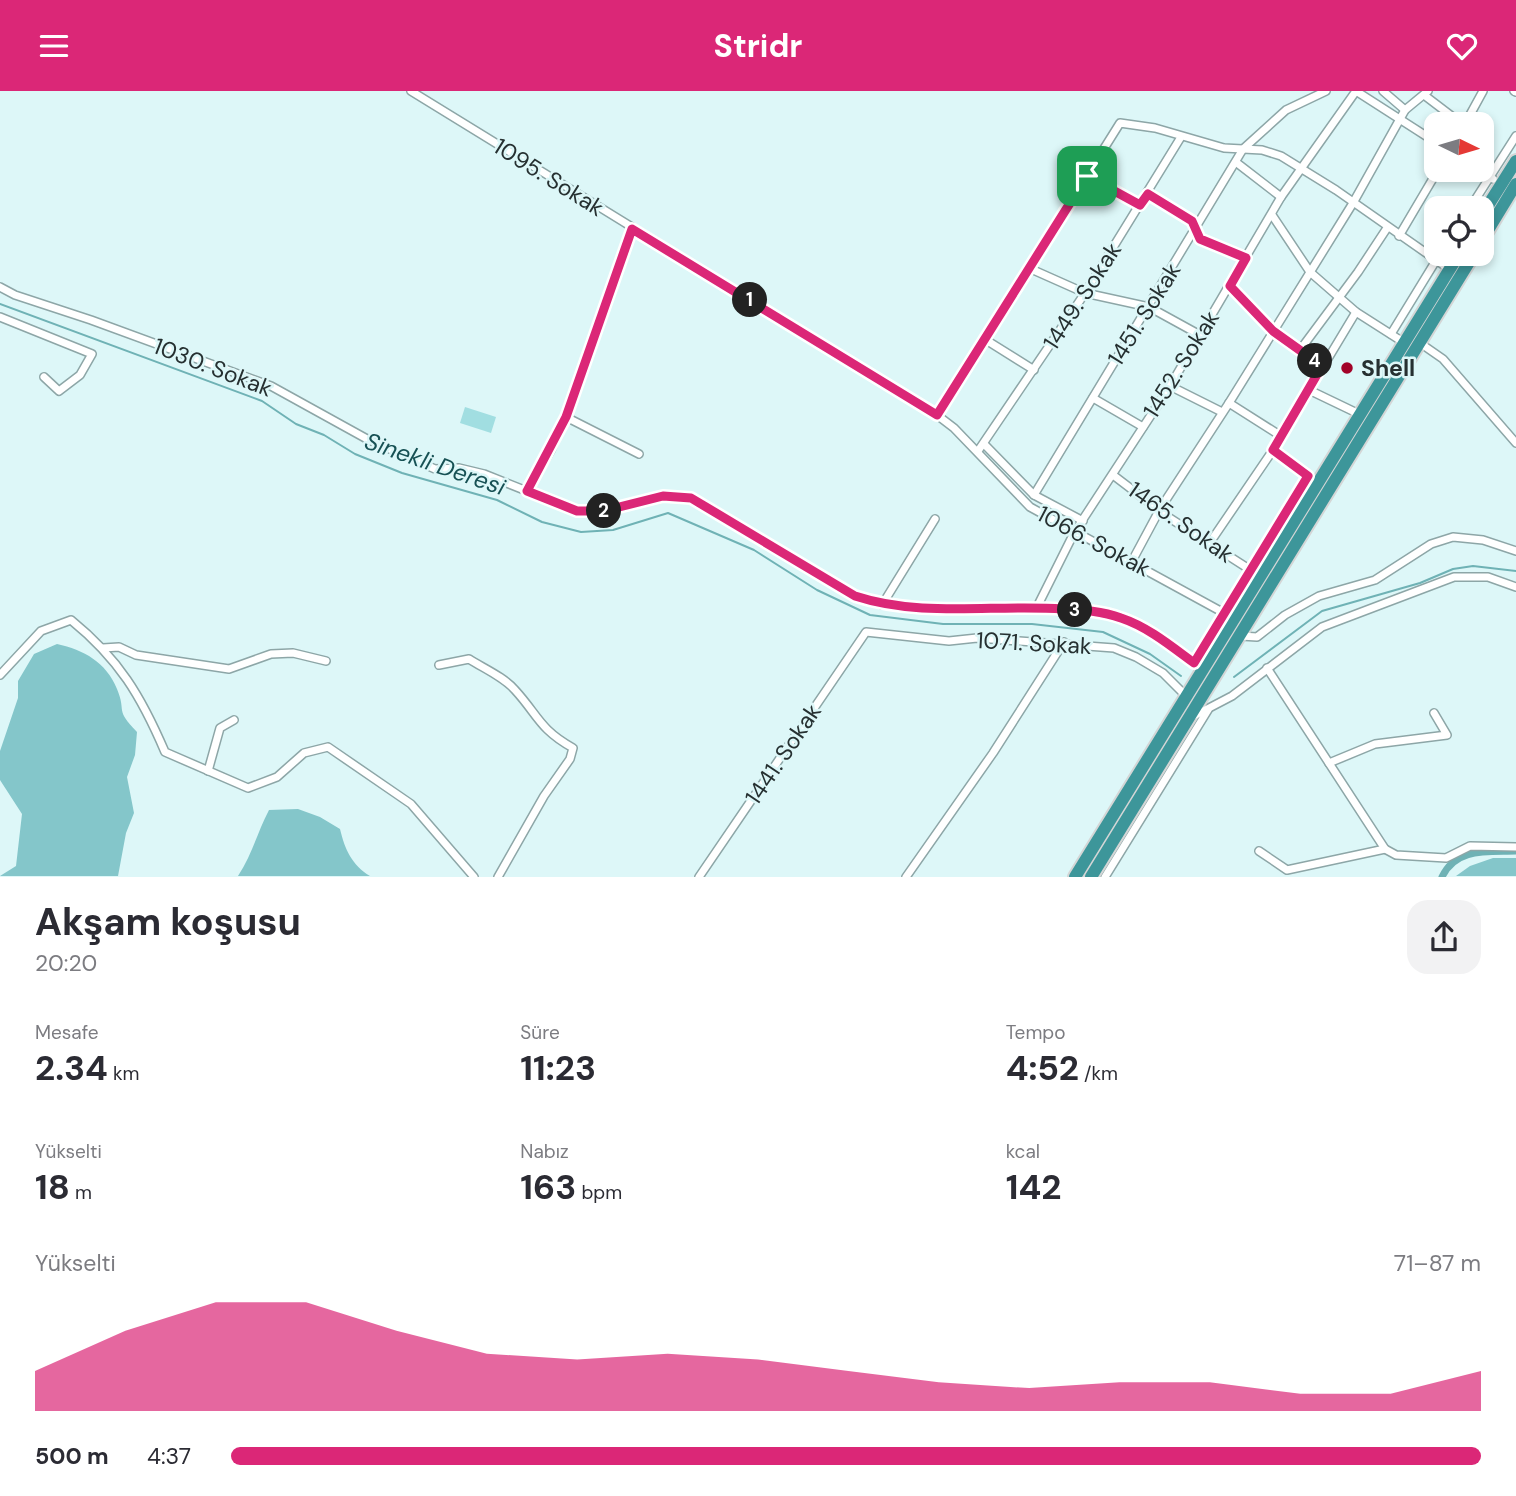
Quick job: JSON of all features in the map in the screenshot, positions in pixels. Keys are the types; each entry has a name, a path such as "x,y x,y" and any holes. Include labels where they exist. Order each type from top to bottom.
{"highway":[{"path":"1490,196 1496,181 1516,161"},
{"path":"1494,220 1516,184"},
{"path":"1076,877 1187,697 1198,667 1312,479 1359,414 1451,266"},
{"path":"1091,877 1120,842 1190,718 1467,266"}],"street":[{"name":"1095. Sokak","path":"411,91 937,415"},
{"name":"1451. Sokak","path":"1034,495 1237,163 1243,149 1286,110 1326,91"},
{"path":"1356,91 1424,135"},
{"name":"1452. Sokak","path":"1037,607 1074,533 1170,386 1281,197 1356,91"},
{"path":"1384,91 1405,110"},
{"path":"1471,112 1483,91"},
{"path":"1131,563 1160,509 1353,203 1405,110 1426,93 1449,112"},
{"path":"937,415 1121,123 1155,128 1224,148 1271,152 1301,167 1387,228 1424,249"},
{"path":"1482,196 1496,181 1516,136"},
{"name":"1449. Sokak","path":"978,451 1084,293 1181,137"},
{"path":"1237,163 1281,197"},
{"path":"1087,176 1140,205"},
{"path":"1399,236 1431,182"},
{"path":"1148,194 1192,221 1200,239 1246,258"},
{"path":"1272,215 1310,272 1356,312 1403,342"},
{"path":"1300,350 1339,299 1387,228"},
{"path":"527,491 566,417 632,229"},
{"path":"1391,334 1433,266"},
{"path":"1446,266 1449,269"},
{"path":"1031,269 1084,293 1149,307 1200,335"},
{"path":"1230,286 1273,331 1322,366"},
{"name":"1030. Sokak","path":"0,287 15,295 271,386 410,461 435,468 459,468 577,511 603,511 663,496 691,498 855,596 882,605 956,609 1037,607 1099,611 1123,618 1160,638 1198,667"},
{"path":"1209,544 1273,450 1356,312"},
{"path":"0,317 92,353 80,375 59,391 44,377"},
{"path":"986,339 1034,370"},
{"path":"1420,343 1443,359 1516,443"},
{"path":"1170,386 1222,412"},
{"path":"1309,390 1359,414"},
{"path":"1093,398 1143,427"},
{"path":"1229,403 1281,436"},
{"name":"1066. Sokak","path":"937,415 978,451 1030,507 1230,615"},
{"path":"566,417 639,454"},
{"path":"984,444 1034,495 1083,521"},
{"path":"1230,615 1249,569 1312,479 1273,450"},
{"name":"1465. Sokak","path":"1113,475 1209,544 1249,569"},
{"path":"882,605 935,519"},
{"path":"1241,636 1257,637 1285,615 1319,596 1375,580 1431,544 1453,537 1483,540 1516,551"},
{"path":"1190,718 1232,696 1322,627 1454,577 1488,577 1516,587"},
{"path":"0,675 41,631 71,620 103,648 141,697 165,752 248,788 277,778 304,753 328,747 411,804 474,877"},
{"name":"1071. Sokak","path":"866,632 949,641 977,638 1064,642 1114,648 1163,673 1187,697"},
{"name":"1441. Sokak","path":"699,877 866,632"},
{"path":"906,877 993,753 1064,642"},
{"path":"103,648 118,647 136,655 229,669 271,654 305,654 326,661"},
{"path":"439,665 469,659 514,688 533,717 556,739 573,748 570,759 544,796 498,877"},
{"path":"1267,668 1385,849 1396,855 1446,858 1470,846 1516,847"},
{"path":"1105,877 1120,842 1208,709"},
{"path":"1329,763 1375,744 1447,735 1434,713"},
{"path":"208,771 220,728 234,720"},
{"path":"1259,851 1287,870 1385,849"}],"shaded area":[{"path":"465,407 496,417 491,433 460,423"},
{"path":"57,644 85,654 107,671 120,697 123,714 137,732 135,755 127,777 134,813 126,833 118,876 0,876 16,866 22,814 0,780 0,751 18,698 18,681 34,654"},
{"path":"298,809 320,817 340,829 350,856 358,867 370,876 238,876 269,810"},
{"path":"1493,858 1516,858 1516,876 1456,876 1470,866"}],"waterway":[{"name":"Sinekli Deresi","path":"0,304 262,401 296,424 324,435 355,454 402,473 497,500 542,522 581,532 613,530 668,513 754,550 817,590 870,615 943,624 1032,624 1103,632 1150,654 1181,676"},
{"name":"Sinekli Deresi","path":"1234,677 1322,611 1420,583 1453,569 1473,566 1516,571"},
{"path":"1442,877 1448,867 1464,856 1516,851"}],"place":[{"name":"Shell","path":"1347,368"}],"route":[{"path":"1087,176 1140,205 1148,194 1192,221 1200,239 1246,258 1230,286 1273,331 1322,366 1273,450 1308,476 1194,663 1160,638 1123,618 1099,611 1037,607 956,609 882,605 855,596 691,498 663,496 603,511 577,511 527,491 551,450 566,417 632,229 937,415 1087,176"}]}
